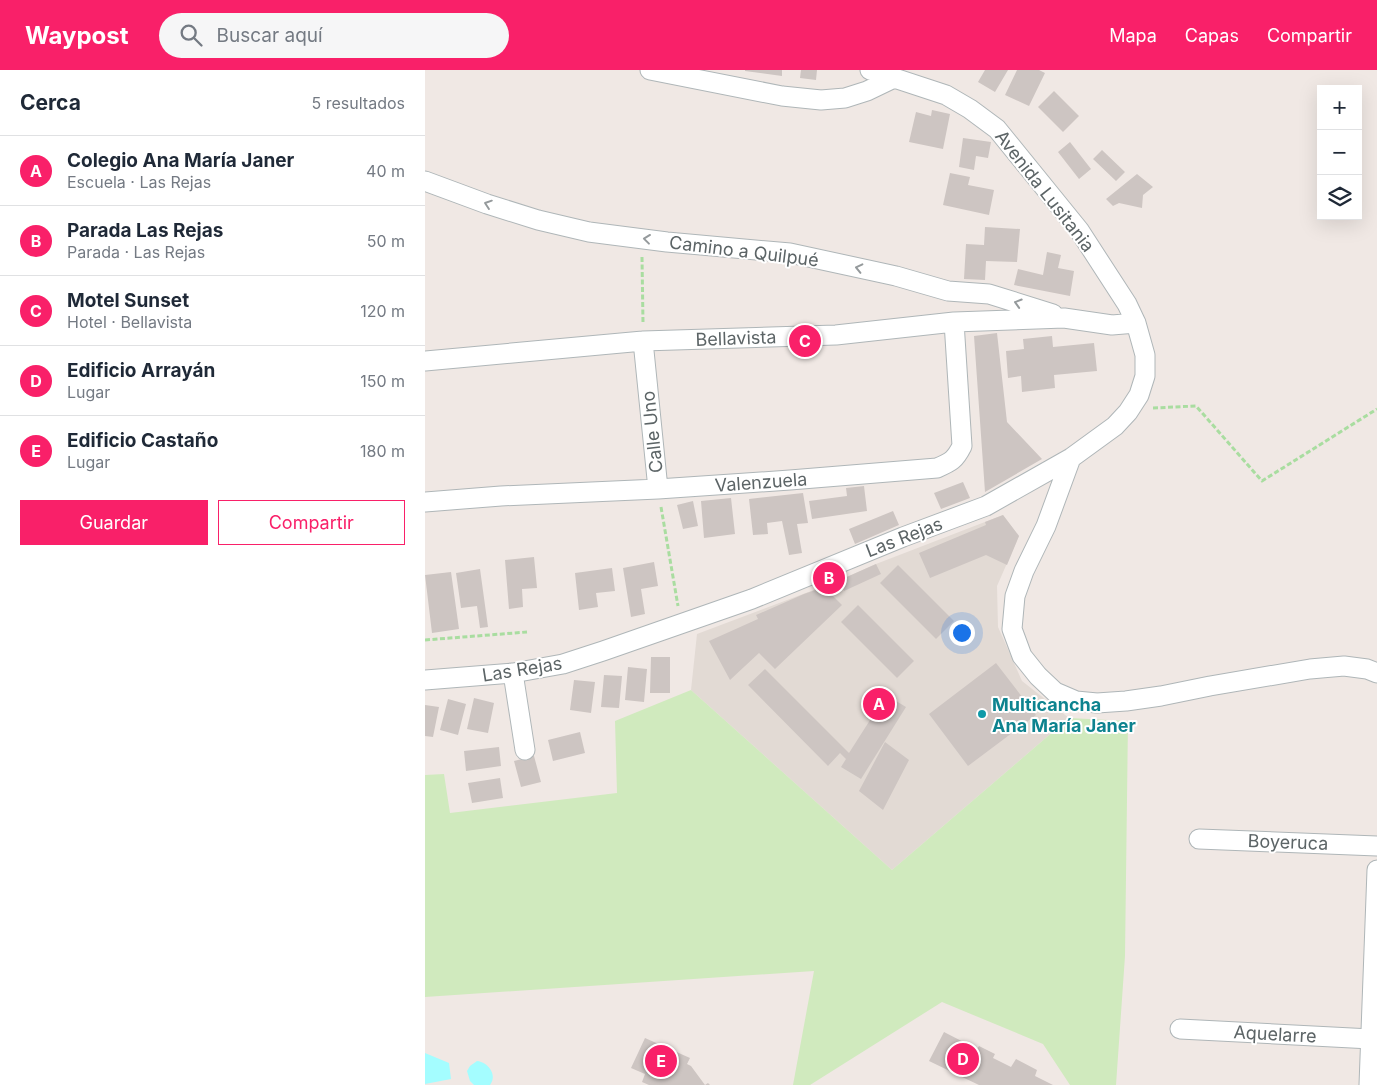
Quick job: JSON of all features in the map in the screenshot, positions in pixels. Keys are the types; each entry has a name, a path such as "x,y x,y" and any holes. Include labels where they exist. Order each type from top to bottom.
{"street":[{"path":"649,70 782,96 821,100 845,98 867,91 894,78"},
{"name":"Avenida Lusitania","path":"870,70 946,95 971,109 997,129 1079,230 1127,304 1136,323"},
{"name":"Camino a Quilpué","path":"425,181 487,204 539,220 589,232 790,253 896,276 948,291 989,294 1064,318"},
{"name":"Bellavista","path":"425,361 643,341 836,335 954,322 1064,318 1112,325 1136,323"},
{"name":"Valenzuela","path":"425,502 501,496 658,489 937,468 957,457 962,446 954,322"},
{"name":"Las Rejas","path":"425,680 513,673 563,664 603,652 752,599 903,537 986,506 1071,458 1115,426 1128,412 1139,395 1145,376 1145,355 1136,323"},
{"name":"Calle Uno","path":"643,341 658,489"},
{"path":"1071,458 1046,526 1024,571 1015,596 1012,629 1022,656 1038,676 1055,692 1075,701 1097,703 1161,696 1310,669 1344,666 1367,669 1377,673"},
{"path":"513,673 525,750"},
{"name":"Boyeruca","path":"1199,839 1377,846"},
{"path":"1369,1085 1377,870"},
{"name":"Aquelarre","path":"1180,1029 1371,1039"}],"path":[{"path":"642,239 643,341"},
{"path":"1153,408 1196,406 1262,481 1377,409"},
{"name":"Calle Uno","path":"658,489 681,624"},
{"path":"425,640 527,632"}],"shaded area":[{"path":"1003,515 1019,536 997,586 998,627 1022,681 1069,718 892,870 691,690 697,634 840,580 876,564"}],"green space":[{"path":"691,690 892,870 1069,718 1128,721 1125,956 1116,1085 1070,1085 1043,1044 942,1002 810,1085 793,1085 814,971 425,997 425,775 444,774 450,813 617,793 615,721"}],"water":[{"path":"425,1053 449,1063 451,1079 425,1084"},
{"path":"477,1061 485,1064 491,1070 493,1077 490,1085 474,1085 470,1081 467,1071"}],"building":[{"path":"782,70 782,76 745,71"},
{"path":"801,70 817,70 816,80 800,78"},
{"path":"985,70 1008,70 995,92 978,82"},
{"path":"1017,70 1039,70 1045,73 1029,106 1005,95"},
{"path":"1054,91 1079,116 1063,132 1038,107"},
{"path":"932,110 950,114 943,149 909,142 916,112 931,116"},
{"path":"963,138 991,142 988,158 976,156 974,170 959,167"},
{"path":"1070,142 1091,169 1079,179 1058,152"},
{"path":"1102,150 1125,172 1116,181 1093,159"},
{"path":"950,173 970,177 968,185 994,190 989,215 943,205"},
{"path":"1137,174 1153,187 1143,195 1142,208 1119,203 1113,206 1106,199"},
{"path":"985,227 1020,229 1017,262 986,261 985,280 964,279 966,244 984,245"},
{"path":"1047,252 1061,255 1058,268 1074,271 1070,296 1014,285 1018,269 1043,275"},
{"path":"997,333 1007,422 1042,459 985,492 974,336"},
{"path":"1052,336 1053,347 1094,343 1097,371 1054,375 1055,388 1022,392 1021,376 1008,378 1006,351 1024,349 1023,339"},
{"path":"963,482 970,498 941,509 934,493"},
{"path":"864,486 867,511 812,519 809,501 847,496 846,488"},
{"path":"803,493 808,523 797,524 802,553 789,555 782,521 767,523 768,534 753,535 749,499"},
{"path":"731,498 735,534 704,538 701,501"},
{"path":"693,501 698,526 683,529 677,505"},
{"path":"893,511 899,525 855,544 849,529"},
{"path":"1003,515 1019,536 1007,565 986,555 930,578 919,553 986,525 985,522"},
{"path":"534,557 537,588 522,589 523,607 509,609 505,560"},
{"path":"654,562 658,586 641,589 645,614 631,617 623,568"},
{"path":"876,564 881,574 844,591 840,580"},
{"path":"898,565 954,621 936,639 880,583"},
{"path":"612,568 615,591 596,593 598,607 579,610 575,573"},
{"path":"480,569 488,627 480,628 477,606 461,608 456,573"},
{"path":"451,572 459,629 432,633 425,575"},
{"path":"824,587 842,605 775,669 759,653 730,680 709,641 758,619 756,615"},
{"path":"858,605 914,661 897,678 841,622"},
{"path":"651,657 670,657 670,693 650,693"},
{"name":"Multicancha Ana María Janer","path":"996,663 1036,715 968,766 929,714"},
{"path":"628,667 647,669 644,702 625,700"},
{"path":"765,669 849,753 886,695 906,707 861,779 841,767 846,759 840,753 828,766 748,685"},
{"path":"604,675 622,676 619,708 601,707"},
{"path":"574,680 595,682 591,713 570,710"},
{"path":"474,698 494,703 488,733 467,729"},
{"path":"448,699 466,704 458,735 440,730"},
{"path":"425,705 439,707 433,737 425,736"},
{"path":"580,732 585,753 553,761 548,740"},
{"path":"885,742 909,760 883,810 859,791"},
{"path":"499,747 501,766 466,771 464,751"},
{"path":"534,756 541,782 521,787 514,761"},
{"path":"500,778 503,798 472,803 468,783"},
{"path":"944,1032 977,1049 979,1046 995,1054 993,1058 1011,1067 1016,1059 1037,1070 1035,1076 1053,1085 979,1085 960,1076 963,1070 959,1068 956,1074 929,1061"},
{"path":"645,1038 690,1058 687,1064 691,1066 705,1085 649,1085 642,1082 645,1074 631,1068"}],"place":[{"name":"Motel Sunset","path":"805,341"},
{"name":"Parada Las Rejas","path":"829,578"},
{"name":"Colegio Ana María Janer","path":"879,704"},
{"name":"Multicancha Ana María Janer","path":"982,714"},
{"name":"Edificio Arrayán","path":"963,1059"},
{"name":"Edificio Castaño","path":"661,1061"}]}
